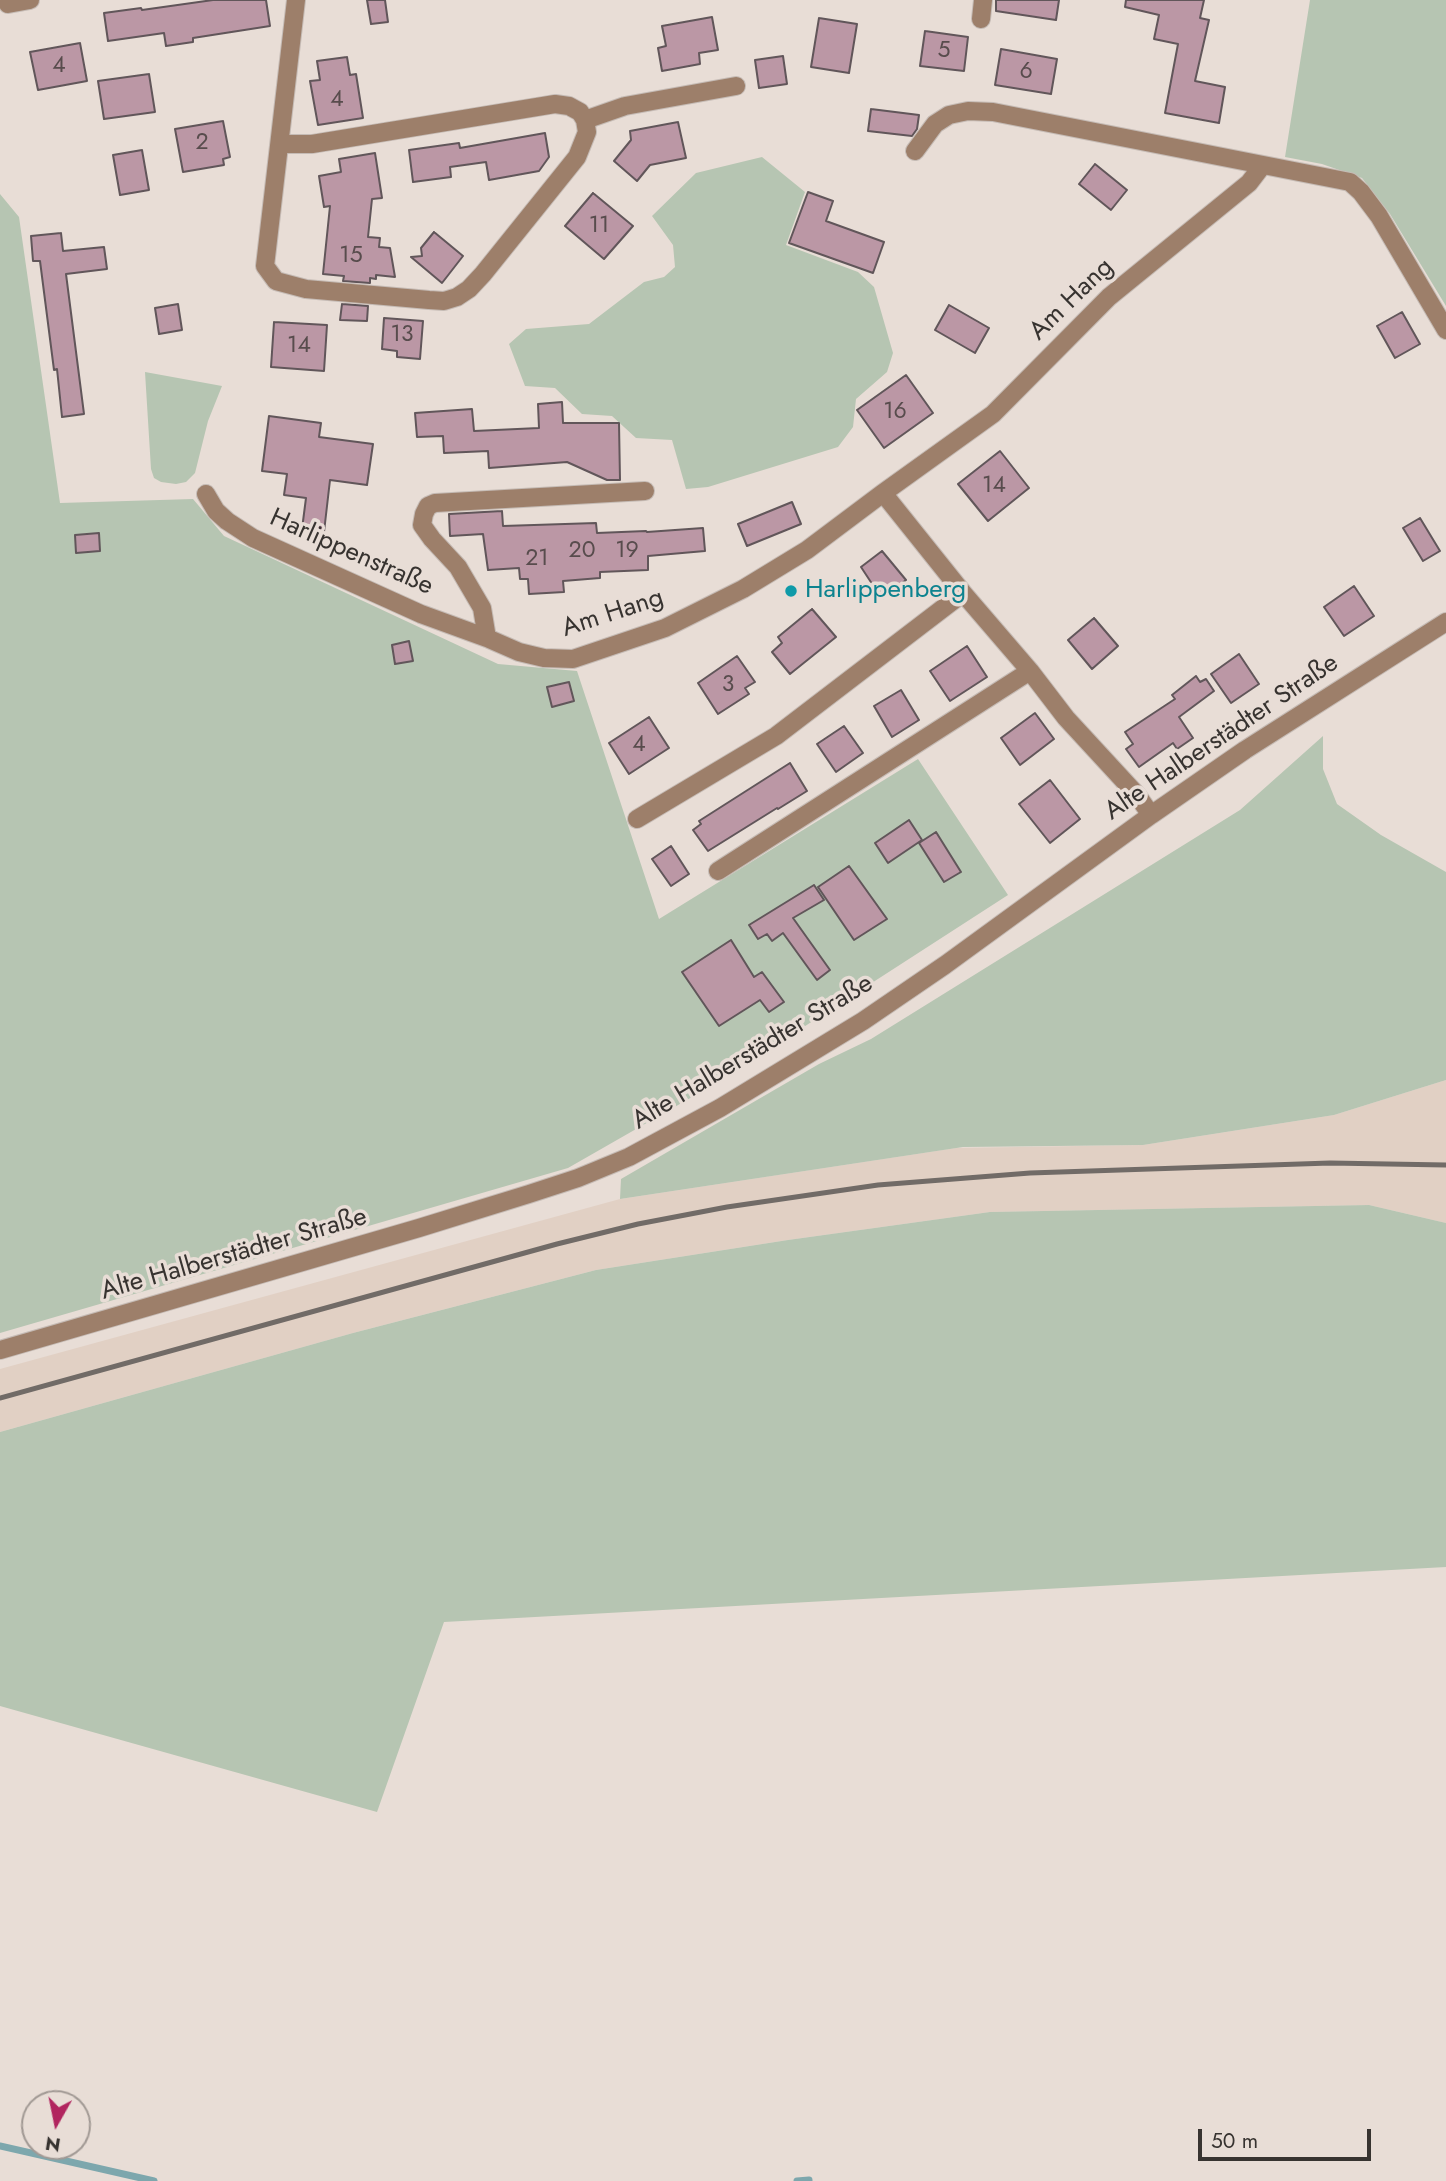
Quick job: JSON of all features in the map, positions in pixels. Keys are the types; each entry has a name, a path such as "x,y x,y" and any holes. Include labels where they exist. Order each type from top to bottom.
{"street":[{"path":"8,4 30,0"},
{"path":"280,145 312,145 555,104 569,106 580,112 585,120 586,132 577,157 483,274 457,297 444,301 306,289 276,281 265,266 296,0"},
{"path":"981,19 984,0"},
{"path":"585,120 625,106 736,86"},
{"path":"915,151 935,124 949,115 968,111 993,112 1350,182 1379,216 1446,330"},
{"name":"Am Hang","path":"487,638 519,652 544,658 573,659 665,628 743,589 807,550 993,414 1109,298 1249,183 1262,166"},
{"path":"487,638 482,608 458,567 422,525 428,506 435,503 645,491"},
{"path":"883,493 1066,718 1137,795 1151,815"},
{"name":"Harlippenstraße","path":"206,494 216,511 253,538 421,614 487,638"},
{"path":"636,819 776,736 963,593"},
{"name":"Alte Halberstädter Straße","path":"0,1350 419,1228 566,1182 629,1157 720,1108 863,1021 1245,750 1446,622"},
{"path":"718,871 1030,671"}],"shaded area":[{"path":"1446,1080 1446,1223 1369,1205 990,1212 788,1240 596,1270 353,1333 0,1432 0,1369 620,1199 956,1148 1143,1145 1334,1115"}],"green space":[{"path":"1310,0 1446,0 1446,306 1390,214 1362,178 1322,164 1285,157"},
{"path":"762,157 805,192 786,245 858,272 874,287 893,353 887,372 856,399 853,427 838,447 708,487 686,489 672,440 636,438 612,416 582,414 555,388 525,386 509,344 526,329 589,324 644,282 664,277 675,267 673,245 652,216 696,173"},
{"path":"0,194 19,217 60,503 193,499 224,536 498,664 577,671 659,919 918,759 1008,895 720,1081 568,1168 0,1333"},
{"path":"145,372 222,386 208,421 195,473 186,482 176,484 154,478 151,469"},
{"path":"1323,736 1323,769 1337,804 1381,835 1446,872 1446,1080 1334,1115 1143,1145 963,1147 620,1199 621,1179 819,1064 871,1039 1240,810"},
{"path":"1369,1205 1446,1223 1446,1567 444,1622 377,1812 0,1706 0,1432 353,1333 596,1270 990,1212"}],"building":[{"path":"213,0 266,0 270,26 193,38 193,42 166,46 164,33 108,41 104,13"},
{"path":"367,0 385,0 388,22 371,24"},
{"path":"996,0 1059,0 1056,20 996,11"},
{"path":"1126,0 1204,0 1200,18 1209,20 1195,81 1225,87 1219,123 1165,113 1178,44 1154,39 1159,15 1125,7"},
{"path":"712,17 718,50 699,53 700,64 662,71 658,48 666,46 662,26"},
{"path":"819,18 857,24 849,73 811,67"},
{"path":"925,31 968,37 964,71 920,66"},
{"path":"80,43 87,81 38,90 30,52"},
{"path":"1001,49 1057,59 1051,94 995,85"},
{"path":"783,56 787,84 759,88 755,60"},
{"path":"347,57 350,75 356,74 363,118 318,125 310,81 320,80 317,61"},
{"path":"149,74 155,112 104,119 98,81"},
{"path":"871,109 919,115 917,129 912,136 868,131"},
{"path":"223,121 230,157 223,159 224,165 183,172 175,129"},
{"path":"678,122 686,158 650,165 637,181 614,161 631,140 630,131"},
{"path":"545,133 549,157 539,171 489,180 486,162 450,167 451,177 413,182 409,150 459,143 460,148"},
{"path":"142,150 149,190 120,195 113,155"},
{"path":"375,153 382,198 372,199 368,237 380,238 379,247 390,248 395,277 376,275 376,279 370,278 370,283 343,281 344,276 323,274 330,206 324,207 319,176 341,172 339,159"},
{"path":"1095,164 1127,190 1111,210 1079,184"},
{"path":"808,192 833,201 826,221 884,242 873,273 789,243"},
{"path":"593,193 633,226 604,259 565,226"},
{"path":"434,232 463,256 442,283 411,257 422,256 421,248"},
{"path":"61,233 63,251 104,247 107,269 66,274 84,414 62,417 40,261 33,261 31,236"},
{"path":"178,304 182,330 159,334 155,308"},
{"path":"342,304 368,306 367,321 340,320"},
{"path":"949,305 989,328 975,353 935,330"},
{"path":"1402,312 1420,344 1395,358 1377,326"},
{"path":"384,318 423,321 420,359 397,357 397,351 382,349"},
{"path":"274,322 327,325 324,371 271,367"},
{"path":"906,375 933,413 884,448 857,410"},
{"path":"562,402 563,423 619,423 620,480 607,480 567,462 489,468 488,451 444,453 443,436 417,437 415,413 472,409 474,431 539,428 538,404"},
{"path":"269,416 321,423 319,437 373,444 367,485 330,480 324,532 302,529 306,498 284,495 287,474 262,471"},
{"path":"1000,451 1029,488 988,521 958,484"},
{"path":"792,502 801,524 747,546 738,524"},
{"path":"502,511 503,526 596,523 597,533 703,528 705,551 648,556 648,570 600,572 600,578 563,581 564,592 529,594 528,579 520,579 519,568 488,570 483,534 450,536 449,514"},
{"path":"1420,518 1440,551 1423,561 1403,528"},
{"path":"99,533 100,551 76,553 75,535"},
{"path":"882,551 906,580 882,599 861,567"},
{"path":"1354,586 1374,616 1344,636 1324,607"},
{"path":"812,609 836,637 790,674 772,652 782,643 778,637"},
{"path":"1094,618 1118,646 1092,669 1068,640"},
{"path":"409,641 413,661 395,664 392,645"},
{"path":"967,646 987,677 950,701 930,671"},
{"path":"1239,654 1259,684 1231,703 1211,674"},
{"path":"737,656 755,682 745,688 749,694 718,714 698,683"},
{"path":"1196,676 1200,682 1206,679 1214,691 1179,717 1193,738 1177,749 1173,743 1139,767 1126,749 1133,744 1125,732 1175,699 1172,695"},
{"path":"569,682 574,701 552,707 547,687"},
{"path":"901,690 919,720 892,737 874,706"},
{"path":"1035,713 1054,739 1020,765 1001,738"},
{"path":"649,717 669,748 629,774 609,743"},
{"path":"844,726 863,753 836,772 817,744"},
{"path":"790,763 807,791 708,851 693,830 701,824 699,821"},
{"path":"1050,780 1080,819 1050,843 1019,804"},
{"path":"909,820 922,840 888,863 875,843"},
{"path":"936,832 961,872 944,882 919,843"},
{"path":"671,846 689,874 671,886 652,859"},
{"path":"849,866 887,919 854,940 818,887"},
{"path":"814,885 824,900 793,918 830,970 817,980 783,933 772,941 767,934 758,939 749,925"},
{"path":"731,940 754,977 762,972 784,1002 769,1012 760,1000 719,1026 682,972"}],"waterway":[{"path":"0,2146 154,2181"},
{"path":"797,2181 809,2180"}],"railway":[{"path":"0,1398 557,1244 638,1224 727,1207 878,1185 1030,1173 1330,1163 1446,1165"}],"place":[{"name":"Harlippenberg","path":"791,591"}]}
